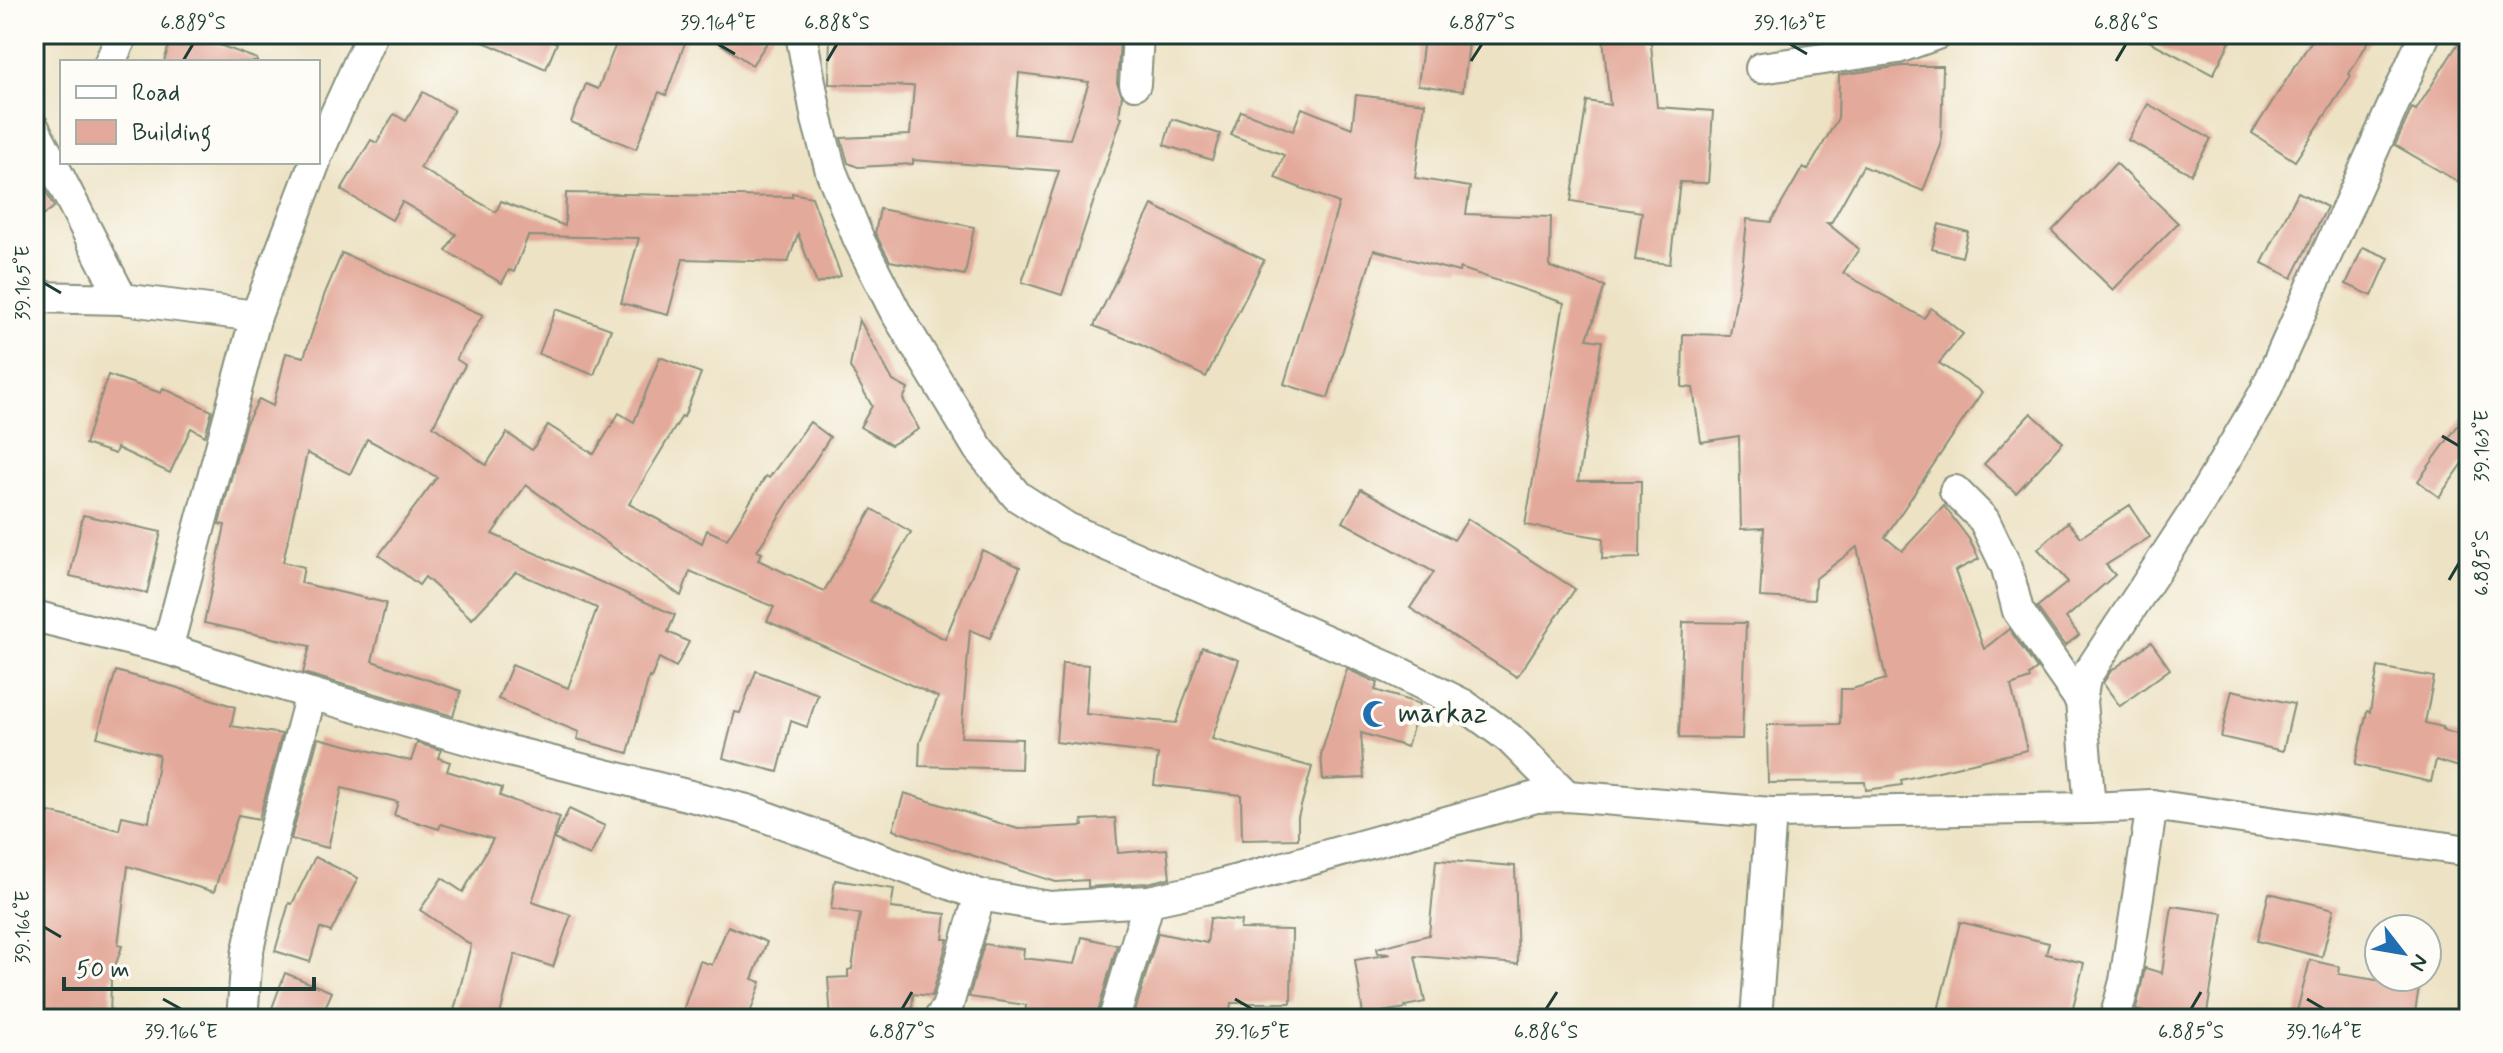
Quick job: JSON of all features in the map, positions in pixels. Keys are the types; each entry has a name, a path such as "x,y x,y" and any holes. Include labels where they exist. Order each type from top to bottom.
{"street":[{"path":"111,60 123,34"},
{"path":"320,149 372,34"},
{"path":"801,34 817,119 831,171 859,240 895,311 978,448 1017,496 1067,528 1394,670 1464,705 1509,738 1567,796"},
{"path":"1135,84 1138,34"},
{"path":"1761,68 1898,48 1937,34"},
{"path":"2090,808 2081,701 2085,678 2194,512 2264,394 2425,34"},
{"path":"34,128 61,168 122,299"},
{"path":"167,649 256,316 314,164"},
{"path":"34,297 122,299 256,316"},
{"path":"1955,491 1984,520 2007,568 2018,611 2081,701"},
{"path":"34,616 167,649 509,751 747,810 980,895 1050,907 1149,901 1209,888 1536,797 1567,796 1771,813 2152,805 2469,851"},
{"path":"242,1019 247,955 256,910 311,694"},
{"path":"2115,1019 2125,981 2152,805"},
{"path":"1756,1019 1771,813"},
{"path":"939,1019 947,1008 980,895"},
{"path":"1114,1019 1149,901"}],"building":[{"path":"172,34 190,34 257,59 257,60 165,60"},
{"path":"465,34 538,34 557,43 546,69"},
{"path":"620,34 671,34 686,40 666,95 659,92 636,149 571,122 586,84 598,89"},
{"path":"706,34 773,34 752,65"},
{"path":"830,34 1072,34 1120,40 1117,83 1122,95 1119,116 1122,117 1062,295 1022,282 1059,171 913,160 913,164 858,167 848,163 841,138 910,135 914,86 829,84","holes":["1019,73 1089,82 1070,139 1014,134"]},
{"path":"1650,34 1657,107 1713,111 1708,183 1680,182 1670,264 1635,260 1642,212 1571,201 1587,101 1610,105 1603,39"},
{"path":"2136,34 2234,34 2213,75"},
{"path":"2316,34 2373,34 2349,74 2351,76 2295,161 2252,133"},
{"path":"2464,34 2469,34 2469,188 2395,145 2412,108 2416,110"},
{"path":"1424,38 1469,43 1463,91 1418,85"},
{"path":"1902,66 1943,66 1941,145 1923,191 1863,166 1831,223 1827,223 1859,249 1843,273 1924,318 1931,308 1963,334 1939,363 1982,392 1885,537 1902,551 1944,506 1969,539 1979,559 1955,571 1984,649 2009,629 2037,669 2029,675 2030,679 2011,686 2027,750 1901,780 1902,785 1866,790 1865,782 1768,783 1767,725 1840,724 1841,689 1886,679 1857,547 1815,579 1814,600 1760,597 1764,528 1741,529 1739,436 1701,442 1693,388 1682,387 1683,334 1730,335 1747,219 1771,222 1803,167 1808,170 1838,118 1839,75"},
{"path":"423,92 454,110 420,168 496,212 501,201 565,226 566,193 792,197 792,193 812,197 841,276 817,284 798,234 788,262 683,259 668,315 621,303 639,238 528,236 514,272 509,270 502,283 446,251 456,234 402,202 392,220 341,190 371,140 377,143 394,114 406,121"},
{"path":"1356,95 1425,103 1415,178 1470,187 1466,214 1551,217 1550,267 1605,286 1587,339 1602,341 1578,481 1641,481 1640,558 1602,559 1603,538 1525,525 1564,303 1460,268 1459,272 1374,250 1328,398 1284,384 1339,203 1275,178 1284,155 1231,135 1241,111 1293,131 1302,108 1352,128"},
{"path":"2148,104 2211,139 2191,174 2128,140"},
{"path":"1172,119 1220,134 1212,160 1164,145"},
{"path":"2116,163 2178,223 2113,290 2052,231"},
{"path":"34,167 54,207 34,222"},
{"path":"2298,192 2327,207 2292,278 2262,263"},
{"path":"1152,205 1264,260 1206,377 1094,326"},
{"path":"880,209 974,227 965,275 890,261 875,233"},
{"path":"1939,224 1968,232 1962,257 1932,249"},
{"path":"2363,247 2389,258 2372,296 2346,284"},
{"path":"342,253 483,315 456,359 465,365 433,426 486,465 507,433 532,450 548,425 594,454 619,413 634,422 660,357 701,373 684,417 629,504 702,543 707,530 727,539 766,476 769,478 810,422 830,437 757,551 762,553 758,560 824,591 872,509 911,532 870,601 945,639 982,550 1020,567 990,638 970,630 961,737 1022,739 1021,769 919,766 920,742 938,697 767,621 774,607 690,571 681,596 526,485 492,534 675,615 668,632 689,642 676,667 659,658 649,677 628,753 577,739 579,732 498,699 512,665 568,688 597,608 516,572 472,619 425,577 419,585 379,555 437,477 367,439 350,474 307,453 283,562 304,567 301,583 386,603 372,661 461,691 453,716 303,673 310,646 204,623 225,525 219,524 245,425 259,399 273,406 286,353 304,357"},
{"path":"556,309 611,329 594,375 539,354"},
{"path":"859,319 893,381 908,389 903,399 919,429 891,445 860,427 872,406 850,367"},
{"path":"108,375 161,393 163,388 212,411 205,436 191,428 170,473 117,448 115,454 85,444"},
{"path":"2469,410 2469,455 2439,497 2418,481"},
{"path":"2031,413 2063,442 2016,493 1984,464"},
{"path":"1361,489 1454,540 1468,519 1575,589 1517,677 1410,608 1434,572 1343,522"},
{"path":"2130,505 2150,537 2106,565 2115,575 2066,618 2079,635 2065,646 2037,607 2068,582 2038,549 2068,522 2081,537"},
{"path":"83,515 161,532 147,593 70,576"},
{"path":"1683,622 1746,623 1742,739 1679,738"},
{"path":"2151,642 2170,669 2120,706 2103,683 2111,671"},
{"path":"1202,647 1239,660 1212,739 1312,767 1298,817 1298,839 1242,840 1241,795 1154,785 1158,754 1056,742 1062,663 1089,665 1086,714 1176,723"},
{"path":"2378,667 2434,677 2425,723 2469,738 2469,770 2436,760 2431,782 2355,765 2367,711 2370,712"},
{"path":"1347,669 1378,683 1375,690 1420,704 1407,747 1361,733 1364,778 1323,780 1321,754"},
{"path":"116,671 235,707 231,726 282,734 259,819 238,815 214,892 128,866 118,945 122,946 111,979 110,1019 34,1019 34,868 49,812 119,830 122,816 149,822 159,755 97,737"},
{"path":"756,671 818,694 807,727 791,721 778,772 723,758 735,712 740,713"},
{"path":"2232,690 2294,704 2283,751 2221,737"},
{"path":"318,738 411,761 417,743 441,750 438,758 450,762 447,771 502,788 500,796 560,817 532,902 571,915 553,967 515,954 499,1019 454,1011 471,945 420,910 442,878 463,892 493,839 441,824 439,829 394,815 398,802 342,788 328,848 291,839"},
{"path":"904,793 1018,829 1083,826 1082,820 1115,818 1118,853 1167,849 1170,878 1147,883 1088,887 1088,880 1056,882 893,830"},
{"path":"569,809 605,826 590,856 554,839"},
{"path":"315,857 358,878 331,932 320,928 310,962 275,951 289,903 292,904"},
{"path":"1436,860 1515,866 1518,964 1415,956 1425,1002 1363,1015 1355,960 1391,954 1378,953 1377,948 1429,935"},
{"path":"835,880 894,889 891,908 946,914 943,939 948,939 932,996 913,994 912,1013 877,1012 877,1019 831,1019 828,978 848,977 848,970 852,969 860,914 831,909"},
{"path":"2269,893 2334,909 2322,957 2257,941"},
{"path":"2172,906 2223,913 2206,1019 2168,1019 2136,1010 2145,968 2162,973"},
{"path":"1210,918 1241,921 1240,929 1292,930 1291,1003 1231,1003 1229,1019 1169,1019 1135,1012 1158,933 1207,943"},
{"path":"1960,922 2049,943 2046,954 2084,963 2070,1019 2052,1019 2019,1011 2018,1019 1936,1019"},
{"path":"728,926 767,942 752,979 761,982 748,1019 680,1019 700,961 712,965"},
{"path":"1082,937 1117,945 1096,1019 1025,1015 1026,1005 969,997 984,944 1024,949 1023,958 1075,964"},
{"path":"2310,960 2340,967 2339,974 2363,978 2363,993 2418,993 2414,1019 2295,1019"},
{"path":"285,973 332,992 320,1019 268,1019"}],"place":[{"name":"markaz","path":"1376,714"}]}
